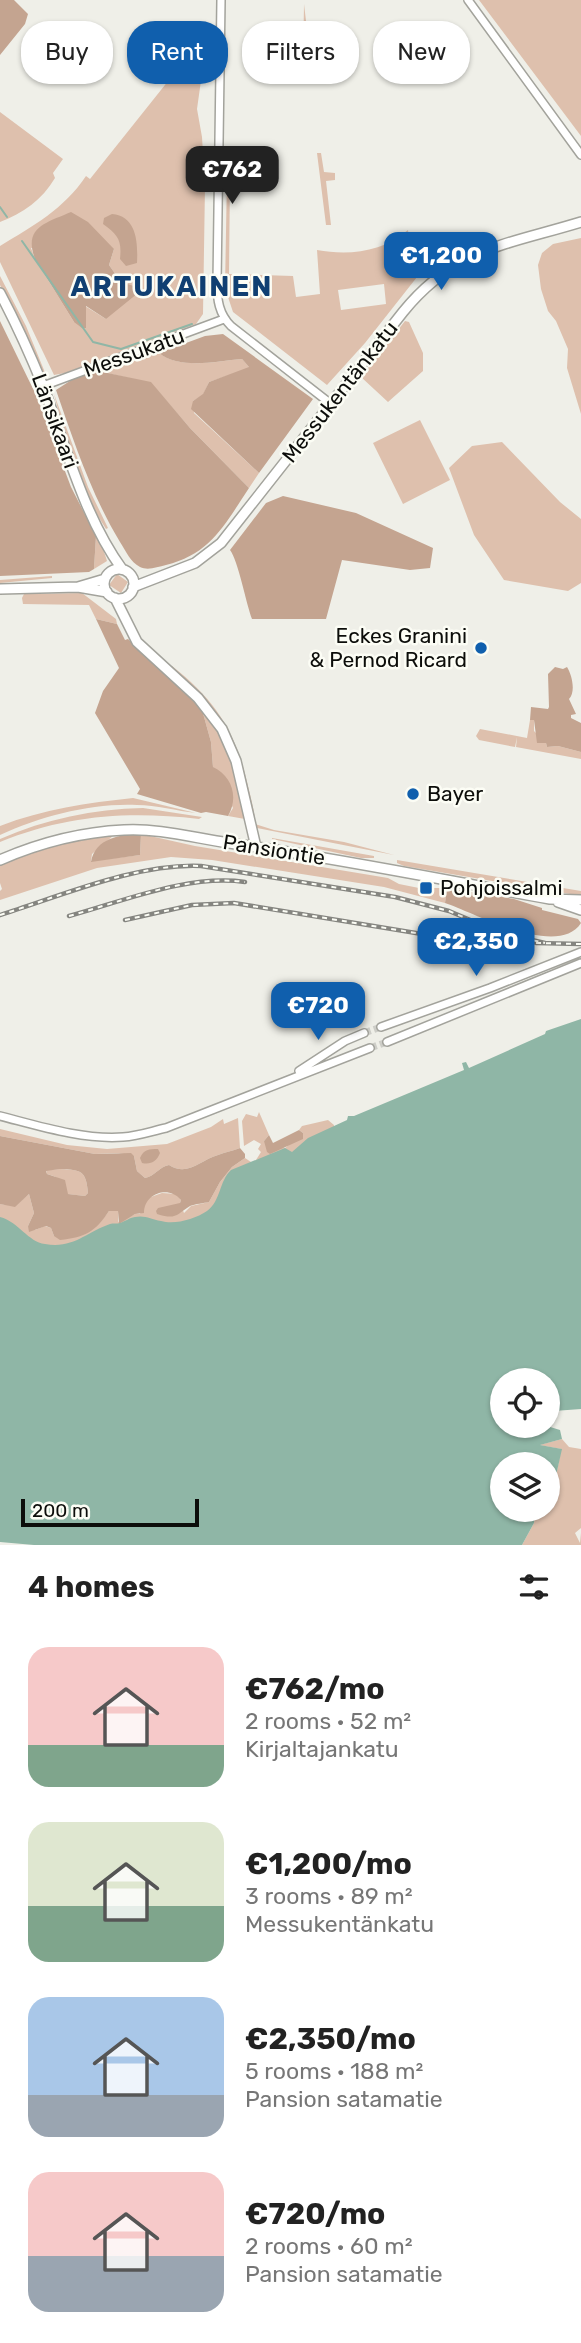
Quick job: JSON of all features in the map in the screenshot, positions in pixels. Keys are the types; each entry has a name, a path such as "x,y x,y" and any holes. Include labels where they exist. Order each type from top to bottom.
{"street":[{"path":"221,0 218,302 224,319 331,404"},
{"path":"468,0 581,155"},
{"name":"Messukentänkatu","path":"78,587 111,595 131,591 158,576 195,563 221,543 407,306 441,273 487,249 581,222"},
{"name":"Länsikaari","path":"0,293 43,386 78,485 109,549 126,571"},
{"name":"Messukatu","path":"43,386 224,319"},
{"name":"Länsikaari","path":"109,549 107,576 111,595"},
{"path":"0,589 78,587 126,571 131,591 124,617"},
{"name":"Messukentänkatu","path":"126,571 158,576"},
{"path":"111,595 129,630 142,648 198,698 222,729 236,761 256,847"},
{"name":"Pansiontie","path":"0,860 31,847 69,837 125,830 163,832 550,899 581,900"},
{"name":"Pansiontie","path":"550,899 581,911"},
{"path":"381,1027 581,952"},
{"path":"387,1042 581,963"},
{"path":"287,1079 345,1041 364,1033"},
{"path":"0,1116 63,1131 104,1137 133,1136 166,1128 370,1048"}],"shaded area":[{"path":"0,0 14,0 28,14 26,21 21,21 21,29 0,55"},
{"path":"479,0 581,0 581,136"},
{"path":"166,84 201,84 197,109 205,186 203,314 196,324 54,375 0,262 0,246 58,207 86,176 90,179","holes":["31,248 114,249 109,265 121,282 106,319 85,306 74,322"]},
{"path":"0,112 63,159 53,173 55,178 50,186 38,199 24,210 0,222"},
{"path":"317,153 321,153 324,172 335,173 335,180 326,181 331,225 326,225"},
{"path":"227,176 230,176 229,274 293,276 296,297 320,294 317,250 353,252 377,248 408,230 411,255 431,253 432,258 365,343 327,385 233,312 225,288","holes":["384,284 386,304 341,310 338,290"]},
{"path":"71,212 88,222 114,249 109,265 121,282 143,289 106,319 86,306 86,328 74,322 35,259 32,248 32,240 39,228"},
{"path":"112,214 127,220 131,225 136,239 137,263 126,266 120,259 118,238 103,224 104,218"},
{"path":"581,238 581,414 567,368 568,349 556,321 548,311 541,289 538,265 542,253 553,244"},
{"path":"0,276 26,326 46,375 42,372 0,285"},
{"path":"0,321 37,397 71,487 96,536 94,569 89,572 0,576"},
{"path":"405,321 409,322 423,353 423,371 388,402 361,377"},
{"path":"223,334 313,399 259,473 191,409 193,401 203,394 209,382 249,367 242,359 188,363 159,353 205,336"},
{"path":"159,353 188,363 242,359 250,368 209,382 203,395 193,401 194,413 259,473 249,488 190,428 151,383 98,371"},
{"path":"98,371 151,382 190,428 249,488 215,536 182,560 149,569 137,565 120,542 92,487 56,390 73,379"},
{"path":"54,394 88,487 108,528 106,529 91,505 67,445"},
{"path":"420,420 450,480 403,504 373,443"},
{"path":"502,442 560,502 581,519 581,583 568,591 504,580 474,535 449,468 472,446"},
{"path":"283,496 356,513 433,548 430,568 410,570 342,560 326,619 252,619 230,550 266,503"},
{"path":"96,536 99,536 107,561 94,569"},
{"path":"117,574 128,582 121,593 109,585"},
{"path":"52,578 0,583 0,580"},
{"path":"82,593 116,619 117,624 96,619 89,605 23,604 22,598 24,594"},
{"path":"96,619 117,624 125,640 128,639 201,706 211,742 213,767 225,776 232,788 233,802 228,816 201,813 137,794 140,789 95,713 103,691 119,668"},
{"path":"172,666 211,703 229,731 242,763 255,820 240,762 229,735 213,711 172,670"},
{"path":"555,667 567,667 570,674 573,688 569,699 576,714 571,715 571,718 581,723 581,752 537,743 534,720 530,720 531,707 548,709 548,674"},
{"path":"201,706 225,747 245,819 228,816 233,808 213,767 211,742"},
{"path":"530,720 534,720 534,731 547,747 558,746 581,752 581,759 516,747 517,737 515,747 479,740 476,736 480,729 527,738"},
{"path":"133,798 196,813 144,805 102,806 50,817 0,835 0,826 33,815"},
{"path":"143,808 202,817 98,817 49,826 0,842 0,839 17,832 70,816"},
{"path":"255,824 274,830 344,842 394,855 257,828"},
{"path":"141,834 195,846 388,878 399,884 429,890 447,888 445,903 384,887 212,860 171,857 97,868 0,900 0,864 10,858 82,838 114,835 92,854 91,861 140,855"},
{"path":"141,834 140,855 91,862 98,847 110,839"},
{"path":"272,838 374,856 374,858 361,858"},
{"path":"397,860 581,891 581,894 404,866 397,863"},
{"path":"447,888 514,899 542,910 578,919 581,923 570,933 554,936 516,930 445,903"},
{"path":"581,1019 581,1409 560,1411 560,1368 490,1368 490,1438 560,1438 560,1430 562,1439 540,1445 562,1449 560,1458 560,1452 490,1452 490,1522 534,1522 522,1545 34,1545 0,1542 0,1217 39,1242 55,1245 72,1242 102,1227 135,1217 172,1222 191,1219 212,1207 231,1170 285,1148 292,1152 308,1138 347,1120 348,1116 354,1116 464,1070 462,1063 466,1062 469,1068 545,1034 546,1031"},
{"path":"259,1112 269,1135 264,1141 285,1148 303,1133 299,1130 302,1126 328,1120 334,1128 315,1149 256,1160 261,1152 258,1149 261,1144 254,1140 244,1146 242,1121 246,1114 257,1117"},
{"path":"238,1118 240,1148 188,1168 169,1165 145,1178 137,1171 134,1156 119,1153 95,1154 0,1136 0,1129 67,1145 107,1149 167,1144 211,1127 223,1119 224,1124"},
{"path":"299,1130 303,1133 303,1139 270,1154 267,1152 264,1141 269,1135 273,1143"},
{"path":"0,1136 95,1154 131,1153 137,1171 145,1178 169,1165 188,1168 240,1148 245,1154 245,1158 232,1167 220,1182 209,1202 190,1206 175,1216 168,1217 157,1214 156,1211 158,1208 180,1203 181,1200 170,1193 158,1193 148,1200 144,1213 135,1214 119,1224 118,1211 109,1211 89,1232 69,1239 60,1240 54,1236 51,1228 46,1226 29,1232 28,1226 34,1213 29,1194 15,1207 0,1204","holes":["60,1169 81,1173 86,1180 88,1193 85,1196 68,1194 65,1180 47,1174 46,1171"]},
{"path":"158,1149 160,1153 155,1160 142,1163 140,1158 145,1151"},
{"path":"245,1158 251,1162 205,1227 70,1256 0,1228 0,1204 15,1206 29,1194 34,1213 28,1226 35,1230 45,1226 51,1228 54,1236 92,1228 109,1211 115,1209 118,1211 118,1222 140,1214 148,1198 162,1193 177,1194 184,1213 191,1206 209,1202 232,1167"},
{"path":"60,1169 81,1173 86,1180 88,1193 85,1196 67,1194 63,1183 47,1174 46,1170"},
{"path":"562,1439 569,1447 581,1449 581,1528 575,1533 580,1543 581,1533 581,1545 522,1545 534,1522 560,1522 561,1449 539,1445"}],"waterway":[{"path":"0,207 7,217"},
{"path":"22,241 93,342 121,349 192,324"}],"tunnel":[{"path":"364,1033 381,1027"},
{"path":"370,1048 387,1042"}],"railway":[{"path":"0,915 125,875 176,866 201,866 395,897 449,911 501,933 545,943"},
{"path":"69,916 179,885 245,882"},
{"path":"125,920 192,905 234,903 434,936 508,941"},
{"path":"536,943 581,944"}],"place":[{"name":"Eckes Granini & Pernod Ricard","path":"481,648"},
{"name":"Bayer","path":"413,794"},
{"name":"Pohjoissalmi","path":"426,888"}],"district":[{"name":"ARTUKAINEN","path":"172,286"}]}
